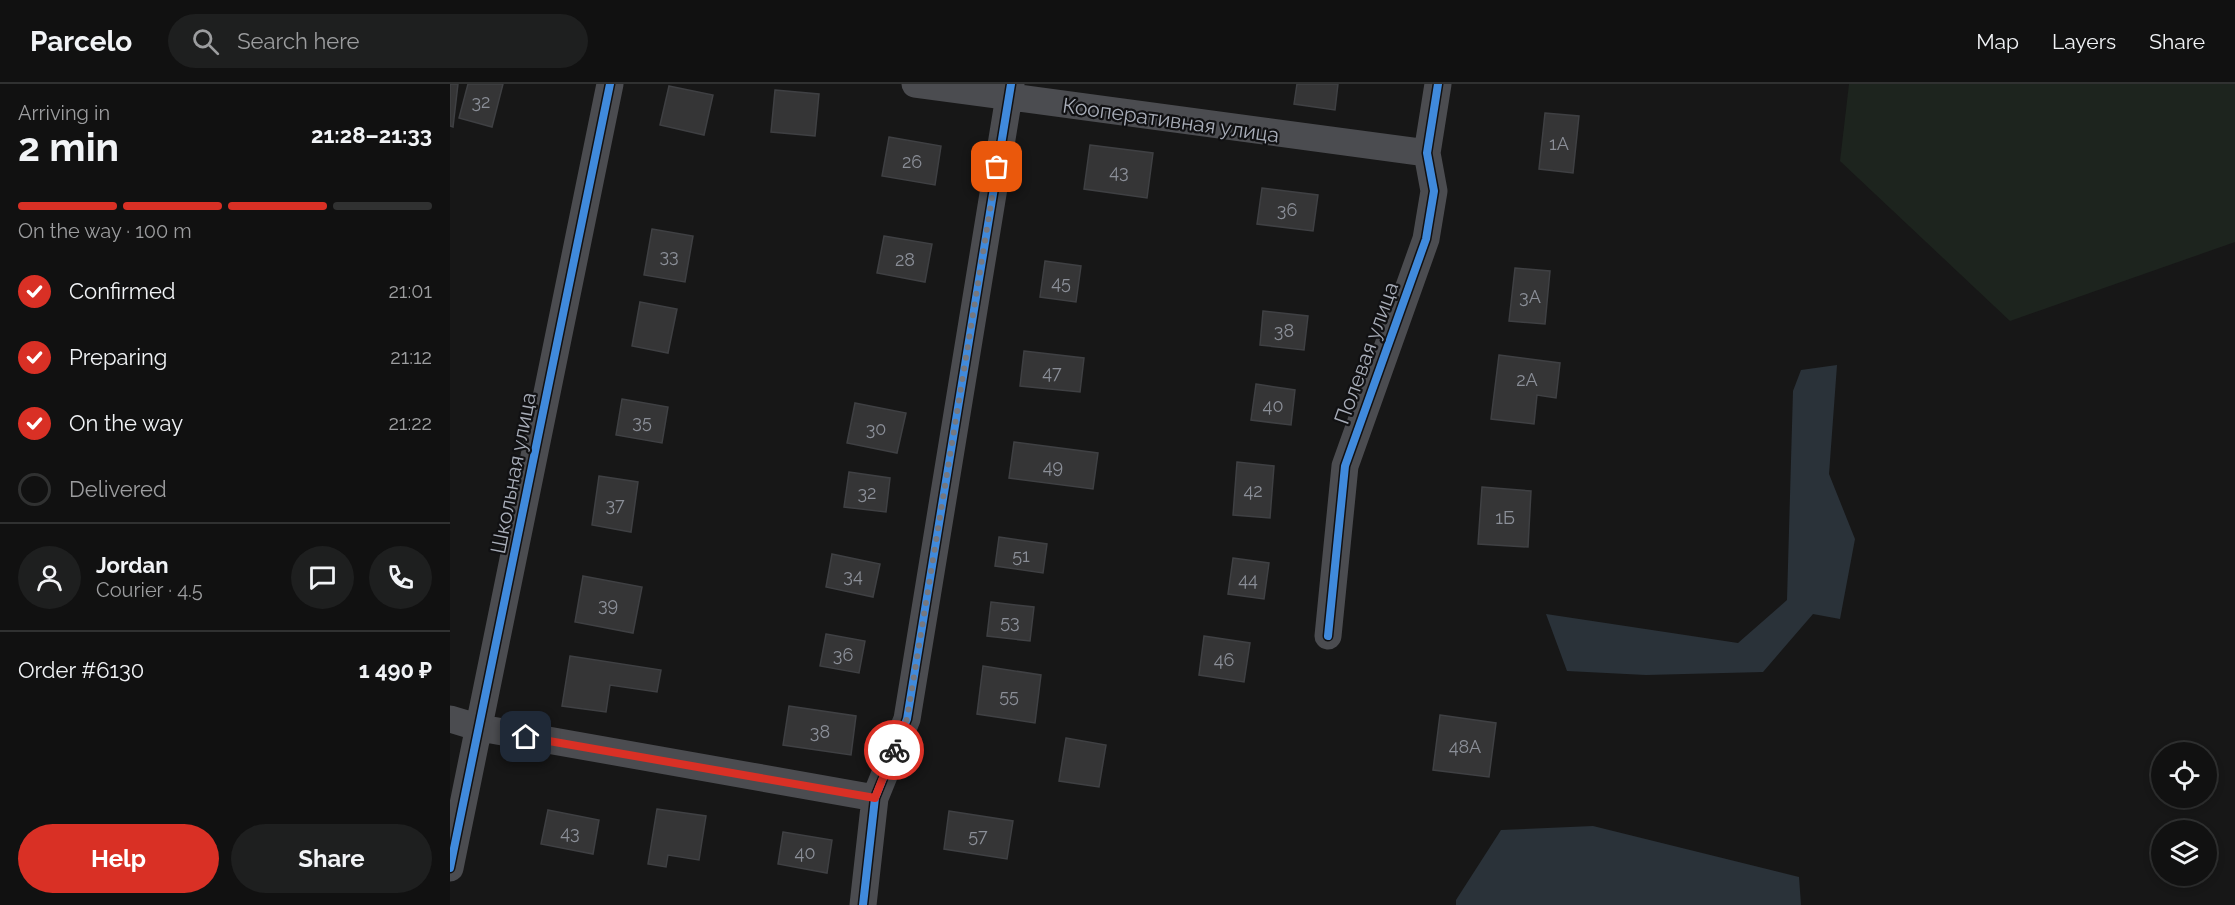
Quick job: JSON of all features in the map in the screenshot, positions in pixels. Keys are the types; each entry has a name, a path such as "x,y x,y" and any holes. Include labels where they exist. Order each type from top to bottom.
{"street":[{"name":"Школьная улица","path":"450,868 610,84"},
{"name":"Кооперативная улица","path":"915,84 1010,91 1427,153"},
{"name":"Полевая улица","path":"1328,636 1345,466 1426,239 1434,191 1427,153 1438,84"},
{"path":"863,905 875,798 907,719 1010,91"},
{"path":"450,719 480,729 875,798"}],"shaded area":[{"path":"1849,84 2235,84 2235,242 2010,321 1840,161"},
{"path":"1837,365 1829,474 1855,539 1840,619 1813,614 1763,672 1646,675 1567,671 1546,614 1738,643 1787,600 1793,391 1801,370"},
{"path":"1593,826 1799,877 1801,905 1456,905 1456,900 1501,830"}],"building":[{"path":"450,84 458,84 453,127 450,126"},
{"path":"468,84 503,84 492,127 459,118"},
{"path":"1297,84 1338,84 1335,110 1294,104"},
{"path":"669,86 713,95 704,135 660,125"},
{"path":"775,90 819,94 815,136 771,132"},
{"path":"1545,113 1579,116 1573,173 1539,169"},
{"path":"889,137 941,146 935,185 882,176"},
{"path":"1090,145 1153,153 1147,198 1084,189"},
{"path":"1262,188 1318,195 1313,231 1257,224"},
{"path":"652,229 693,236 685,282 644,275"},
{"path":"884,236 932,244 925,282 877,273"},
{"path":"1045,261 1081,266 1076,302 1040,297"},
{"path":"1515,268 1550,271 1545,324 1509,321"},
{"path":"640,302 677,309 668,353 632,346"},
{"path":"1263,311 1308,316 1304,350 1260,345"},
{"path":"1024,351 1084,358 1080,392 1020,386"},
{"path":"1499,355 1560,363 1556,398 1537,395 1534,424 1491,419"},
{"path":"1256,384 1295,390 1291,425 1251,420"},
{"path":"622,399 668,407 662,443 616,435"},
{"path":"855,403 906,413 897,453 847,443"},
{"path":"1014,442 1098,453 1093,489 1009,478"},
{"path":"1237,462 1274,466 1270,518 1233,515"},
{"path":"849,472 890,478 886,512 844,507"},
{"path":"599,476 638,482 631,532 592,525"},
{"path":"1482,487 1531,491 1528,547 1478,544"},
{"path":"999,537 1047,544 1043,573 995,566"},
{"path":"832,554 880,564 873,597 826,587"},
{"path":"1233,558 1269,563 1264,599 1228,594"},
{"path":"583,576 642,587 633,633 575,622"},
{"path":"991,602 1034,607 1030,641 987,636"},
{"path":"826,634 865,641 859,673 820,666"},
{"path":"1204,636 1250,643 1244,682 1199,675"},
{"path":"570,656 661,670 657,692 610,685 606,712 562,706"},
{"path":"983,666 1041,675 1035,723 977,714"},
{"path":"789,706 856,716 851,755 783,745"},
{"path":"1440,715 1496,723 1489,777 1433,770"},
{"path":"1066,738 1106,745 1099,787 1059,781"},
{"path":"657,809 706,816 699,860 668,855 666,867 648,864"},
{"path":"548,810 599,820 593,854 541,844"},
{"path":"949,811 1013,821 1007,859 944,849"},
{"path":"783,832 832,840 827,873 778,864"}],"cycle path":[{"path":"450,868 610,84"},
{"path":"863,905 875,798 907,719 1011,84"},
{"path":"1328,636 1345,466 1426,239 1434,191 1427,153 1438,84"}],"way so far":[{"path":"894,750 907,719 997,167"}],"route":[{"path":"526,737 875,798 894,750"}]}
